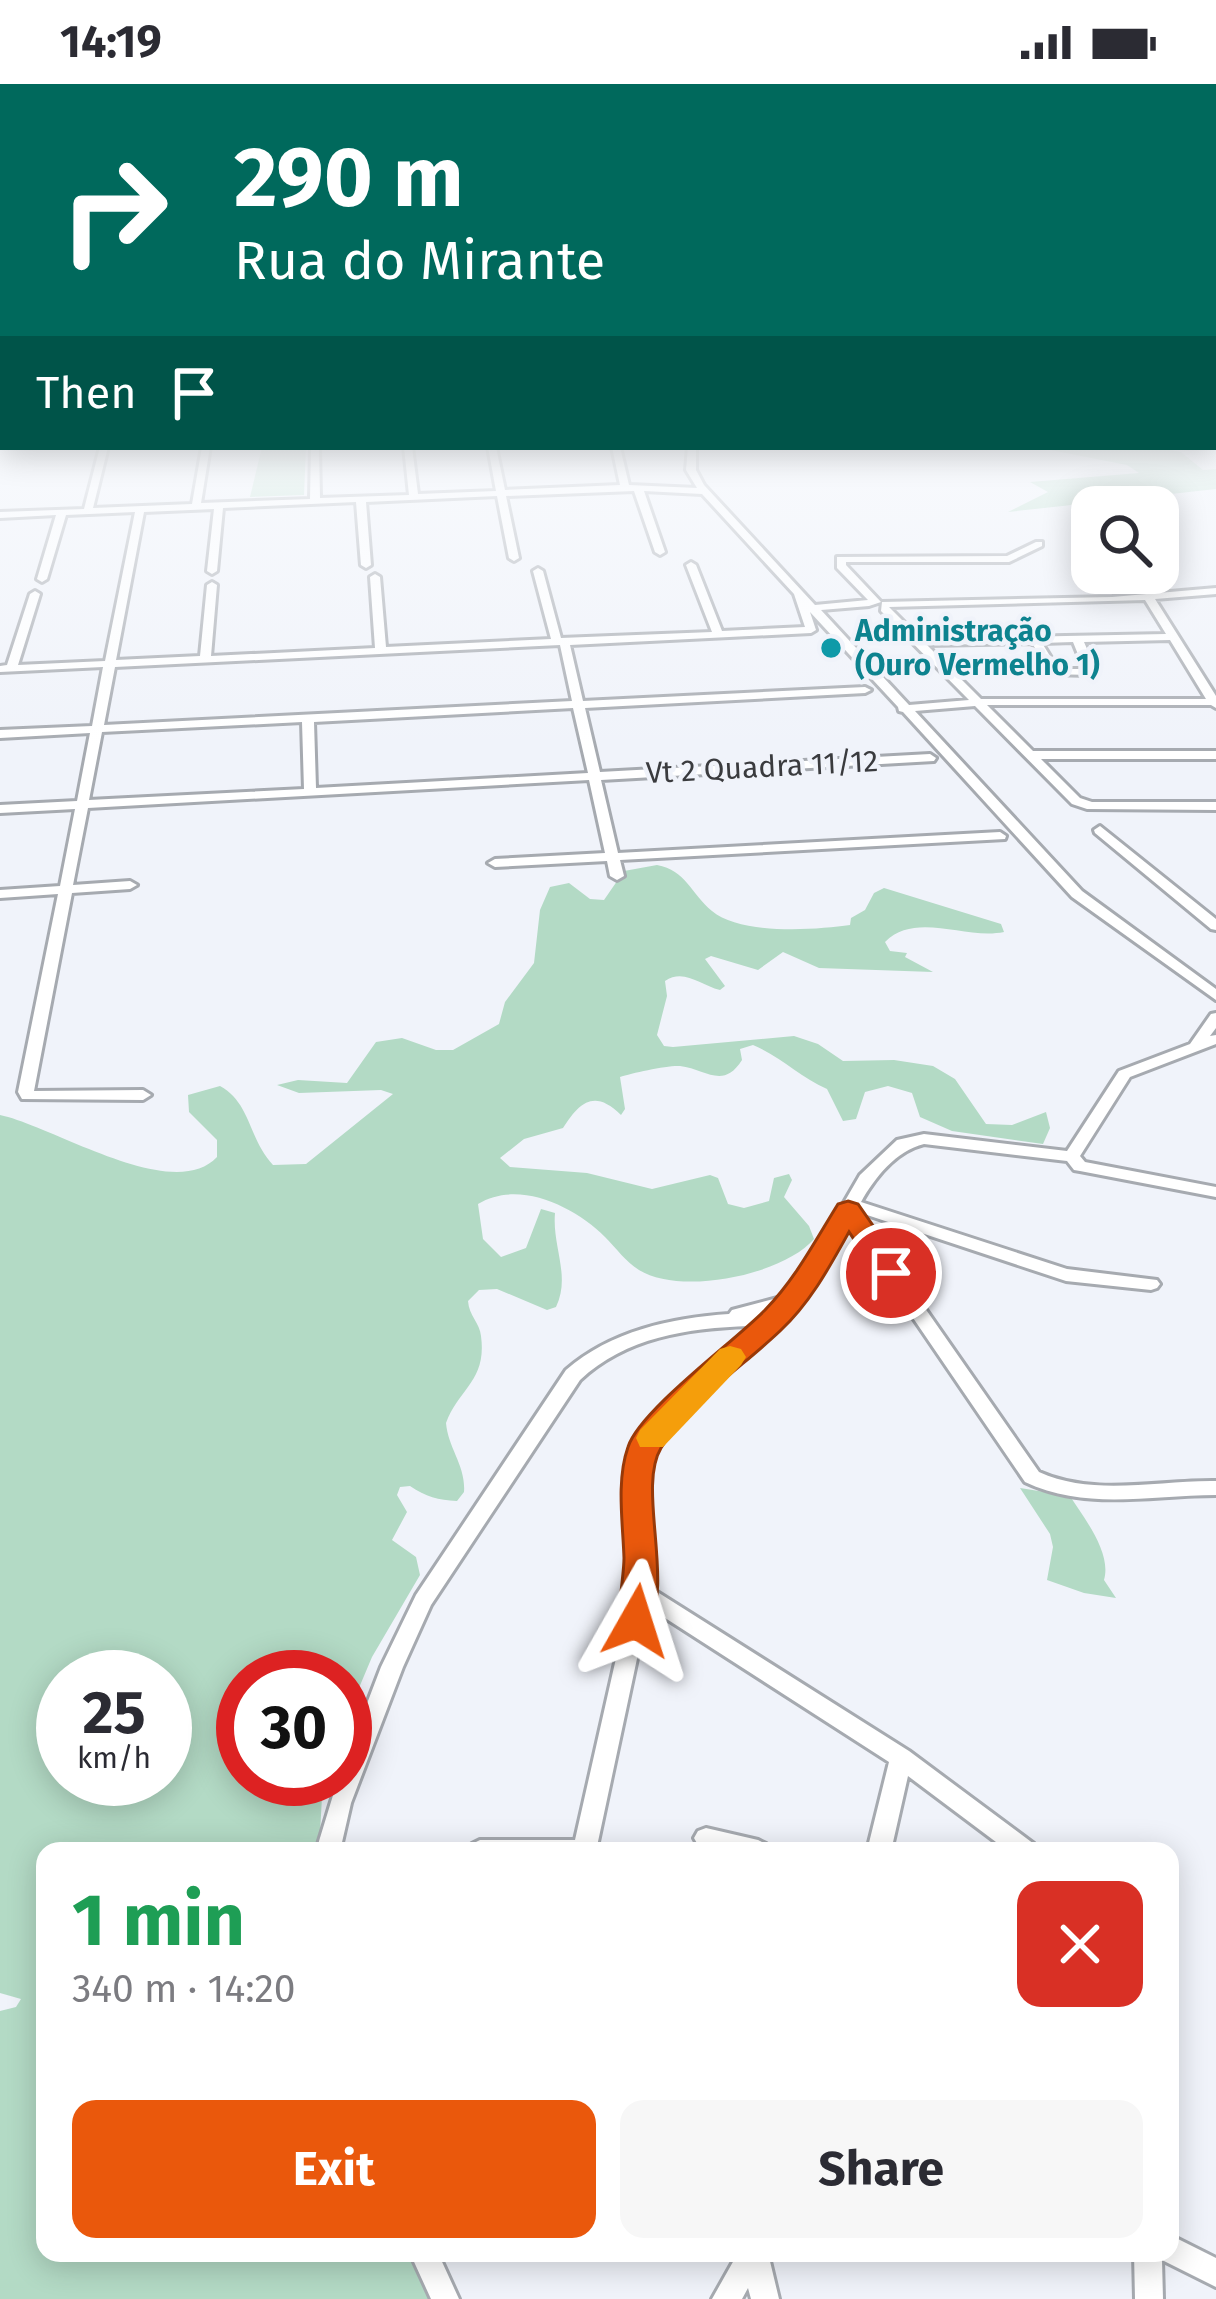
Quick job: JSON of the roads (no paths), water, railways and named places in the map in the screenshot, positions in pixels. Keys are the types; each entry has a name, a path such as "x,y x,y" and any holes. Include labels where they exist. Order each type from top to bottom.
{"street":[{"path":"42,579 53,541"},
{"path":"134,541 26,1091 27,1096 48,1100 143,1095"},
{"path":"205,658 216,541"},
{"path":"364,541 366,565"},
{"path":"511,541 514,557"},
{"path":"655,541 660,552"},
{"path":"751,541 786,579 796,598 801,631"},
{"path":"1039,544 1009,560 841,560 841,566 1076,801 1091,806 1216,806"},
{"path":"691,566 718,634"},
{"path":"538,571 579,704 617,876"},
{"path":"374,578 381,651"},
{"path":"815,612 1149,598 1216,590"},
{"path":"35,594 5,669 801,631"},
{"path":"796,598 815,612 1077,895 1216,996"},
{"path":"796,598 801,631"},
{"path":"1149,598 1216,704"},
{"path":"918,642 1175,637"},
{"path":"1036,641 1054,672 1090,672 1078,640"},
{"path":"0,734 865,691"},
{"path":"908,714 981,705 1216,704"},
{"path":"308,718 310,791"},
{"path":"1030,755 1216,755"},
{"name":"Vt 2 Quadra 11/12","path":"0,809 930,758"},
{"path":"1100,830 1216,926"},
{"path":"495,863 1000,836"},
{"path":"0,894 130,886"},
{"path":"1196,1044 1216,1017"},
{"path":"1072,1156 1124,1075 1216,1035"},
{"path":"586,1842 641,1592 639,1479 644,1447 708,1376 772,1321 809,1279 866,1179 912,1140 1072,1156 1080,1166 1216,1192"},
{"path":"850,1207 1066,1274 1151,1285"},
{"path":"850,1207 1032,1477 1046,1486 1078,1490 1216,1488"},
{"path":"330,1842 340,1804 415,1616 460,1540 573,1375 611,1345 789,1301"},
{"path":"725,1318 772,1321"},
{"path":"641,1592 901,1758 1014,1842"},
{"path":"881,1842 901,1758"},
{"path":"706,1838 722,1842"},
{"path":"1179,2254 1216,2273"},
{"path":"428,2262 445,2299"},
{"path":"726,2299 749,2262"},
{"path":"756,2262 765,2299"},
{"path":"1148,2262 1149,2299"}],"place":[{"name":"Administração (Ouro Vermelho 1)","path":"831,648"}]}
